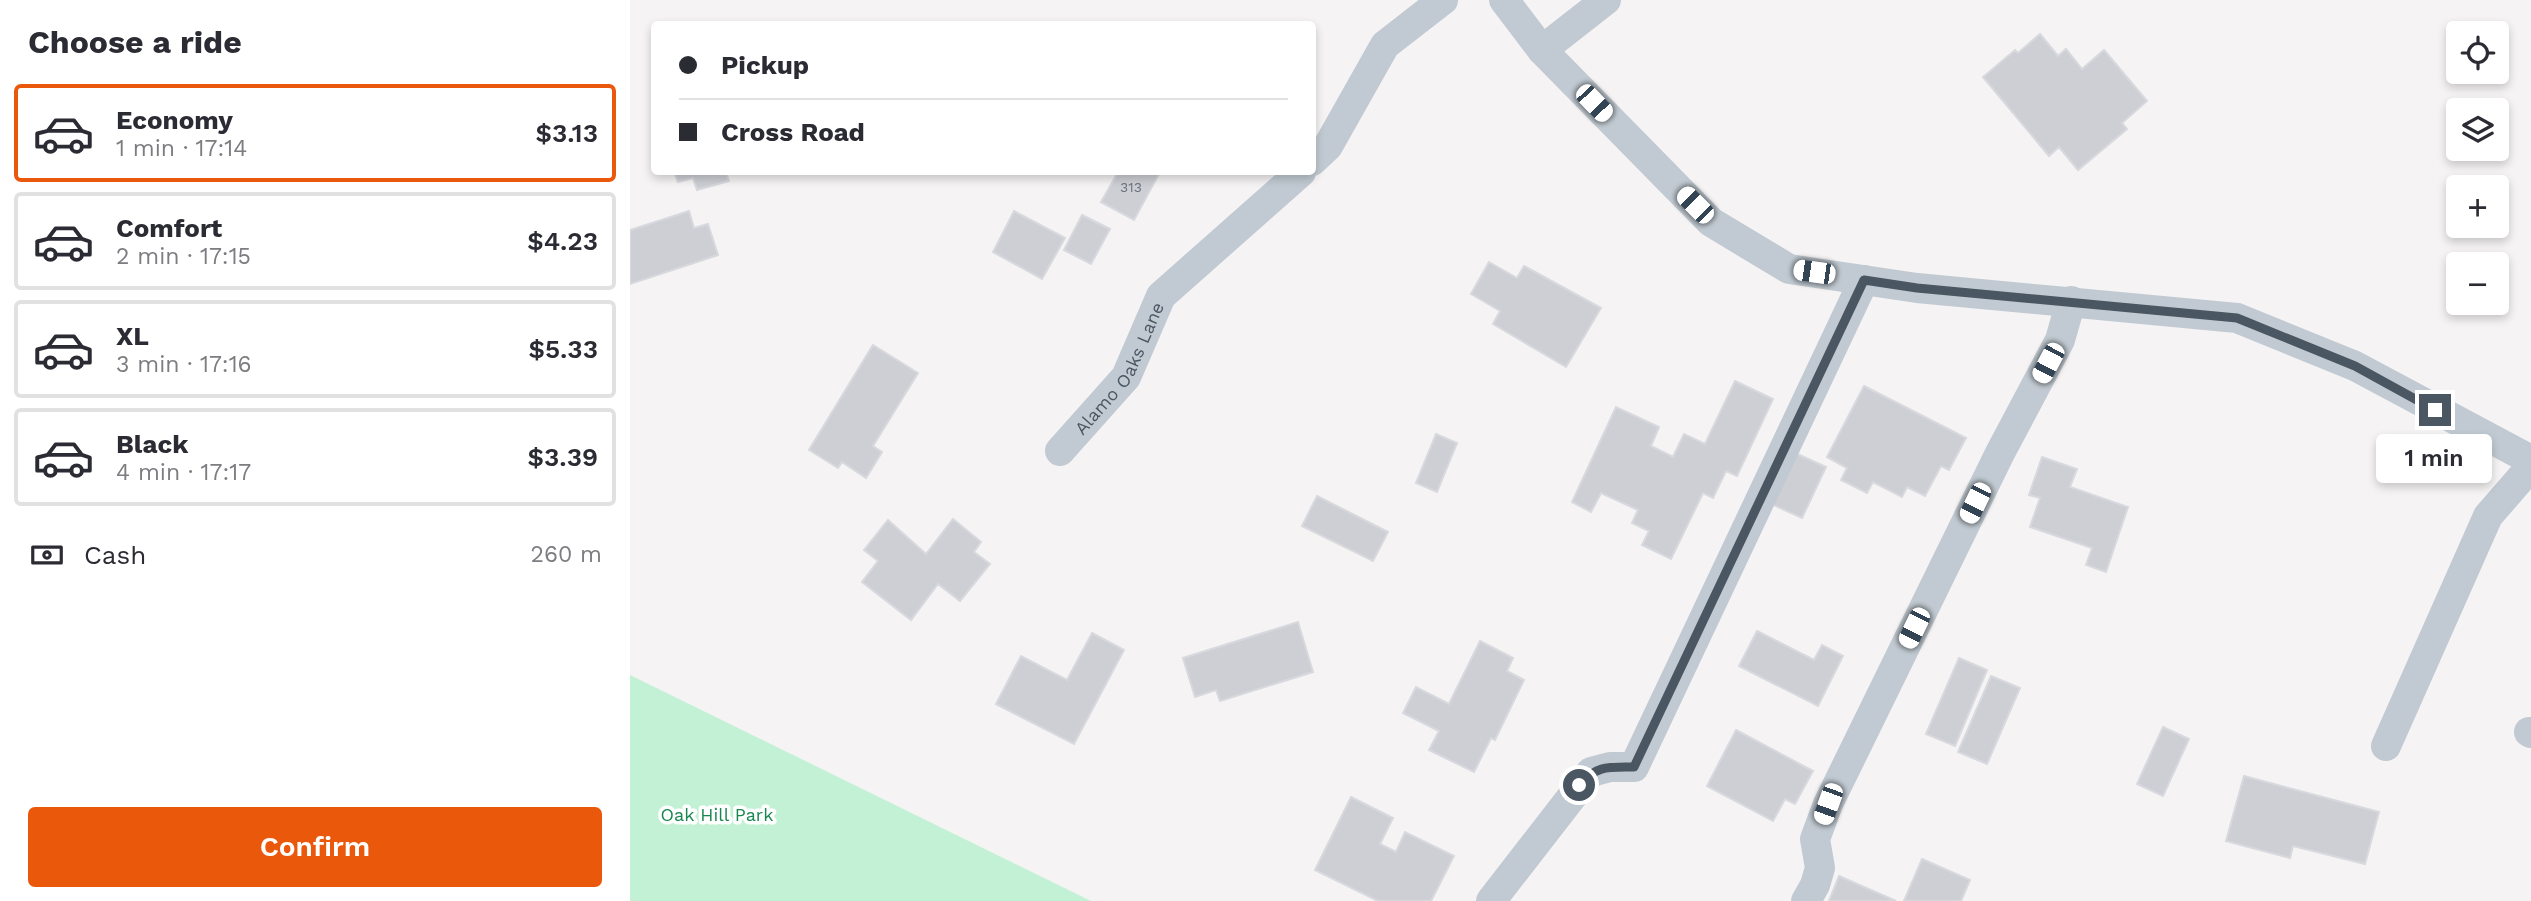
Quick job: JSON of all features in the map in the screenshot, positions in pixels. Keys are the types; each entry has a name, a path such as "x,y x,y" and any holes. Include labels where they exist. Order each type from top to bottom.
{"street":[{"path":"1316,157 1328,146 1385,45 1443,0"},
{"path":"1504,0 1542,50 1711,222 1789,269 1917,288 2237,318 2355,366 2531,460"},
{"path":"1542,50 1606,0"},
{"name":"Alamo Oaks Lane","path":"1060,451 1126,377 1161,296 1298,175"},
{"path":"1492,901 1591,772 1610,767 1634,767 1864,280"},
{"path":"1805,901 1815,885 1820,868 1815,839 1828,804 2000,453 2060,340 2071,301"},
{"path":"2386,746 2488,516 2521,478 2531,472"}],"green space":[{"name":"Oak Hill Park","path":"630,675 1091,901 630,901"}],"building":[{"path":"2040,34 2058,56 2066,49 2082,69 2104,50 2147,101 2122,123 2127,129 2078,170 2059,147 2049,156 1983,77 2015,50 2018,53"},
{"path":"675,175 727,175 729,181 697,190 693,178 678,182"},
{"path":"1116,175 1158,175 1134,220 1101,202"},
{"path":"689,211 694,228 708,224 718,255 630,284 630,230"},
{"path":"1014,211 1065,238 1042,279 993,252"},
{"path":"1082,215 1110,229 1091,264 1064,250"},
{"path":"1489,262 1517,278 1524,266 1601,308 1566,367 1493,324 1500,311 1471,294"},
{"path":"873,345 918,373 873,446 882,452 866,478 842,462 838,468 809,450"},
{"path":"1735,381 1773,399 1737,476 1726,471 1713,498 1703,493 1671,559 1642,545 1649,531 1632,523 1638,510 1601,493 1591,512 1572,502 1616,407 1659,427 1651,446 1673,457 1684,434 1705,444"},
{"path":"1864,386 1966,438 1949,470 1941,466 1925,496 1907,487 1902,497 1873,482 1867,493 1841,480 1847,468 1827,457"},
{"path":"1436,434 1457,443 1437,492 1416,483"},
{"path":"1793,452 1826,467 1802,518 1769,503"},
{"path":"2042,457 2077,469 2070,487 2128,507 2106,572 2086,565 2092,548 2030,527 2040,498 2029,495"},
{"path":"1317,496 1388,532 1373,561 1302,526"},
{"path":"953,519 981,542 974,552 990,564 960,601 938,584 911,620 862,582 878,561 864,550 888,520 926,554"},
{"path":"1298,622 1313,672 1220,701 1216,690 1195,697 1183,658"},
{"path":"1757,631 1814,660 1822,645 1843,656 1818,706 1739,666"},
{"path":"1092,633 1124,650 1074,744 996,704 1021,656 1067,680"},
{"path":"1480,641 1513,658 1507,671 1524,680 1495,740 1491,738 1474,772 1429,750 1439,731 1403,713 1416,687 1449,704"},
{"path":"1959,658 1987,670 1955,746 1926,734"},
{"path":"1991,676 2020,688 1987,764 1958,752"},
{"path":"2163,727 2189,739 2163,796 2137,784"},
{"path":"1736,730 1813,771 1795,804 1785,799 1773,821 1707,786"},
{"path":"2244,776 2379,812 2365,864 2293,846 2290,858 2226,841"},
{"path":"1351,797 1393,818 1380,844 1396,852 1405,832 1454,856 1431,901 1378,901 1315,870"},
{"path":"1922,859 1970,880 1961,901 1904,901"},
{"path":"1839,876 1896,901 1829,901"}],"route":[{"path":"1579,785 1591,772 1610,767 1634,767 1864,280 1917,288 2237,318 2355,366 2435,410"}]}
